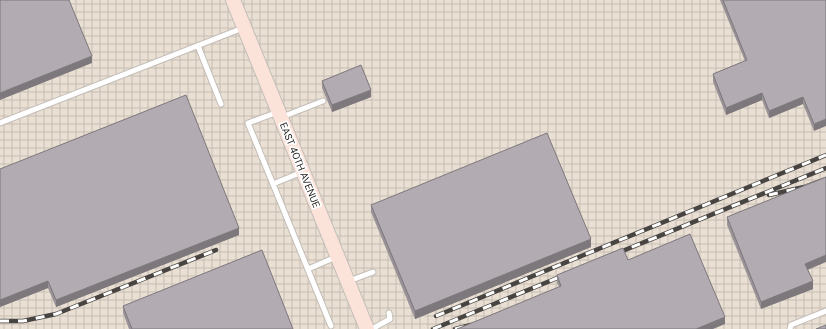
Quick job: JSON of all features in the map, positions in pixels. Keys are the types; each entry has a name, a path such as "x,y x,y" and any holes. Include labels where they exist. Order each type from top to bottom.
{"street":[{"name":"EAST 40TH AVENUE","path":"233,0 367,329"}],"lane":[{"path":"0,123 244,27"},
{"path":"198,46 221,104"},
{"path":"323,101 248,123 331,326"},
{"path":"273,184 303,172"},
{"path":"308,270 337,257"},
{"path":"348,282 372,272"},
{"path":"790,329 791,325 826,311"},
{"path":"372,329 390,320 389,314"}],"shaded area":[{"path":"0,0 826,0 826,329 0,329"}],"building":[{"path":"0,0 69,0 92,56 0,93"},
{"path":"723,0 826,0 826,119 814,124 803,97 769,111 762,93 726,108 713,74 747,60"},
{"path":"361,65 371,90 332,105 322,81"},
{"path":"186,95 239,228 56,300 48,281 0,300 0,169"},
{"path":"547,133 591,239 415,311 371,205"},
{"path":"826,177 826,255 805,264 813,281 761,302 727,217"},
{"path":"690,234 725,317 696,329 457,329 561,286 557,275 623,248 628,260"},
{"path":"262,250 293,329 132,329 123,306"},
{"path":"826,325 826,329 816,329"}],"railway":[{"path":"436,316 826,155"},
{"path":"615,254 826,168"},
{"path":"769,195 804,187 826,179"},
{"path":"0,321 23,321 56,314 216,250"},
{"path":"433,329 567,274"},
{"path":"455,329 471,325"}]}
